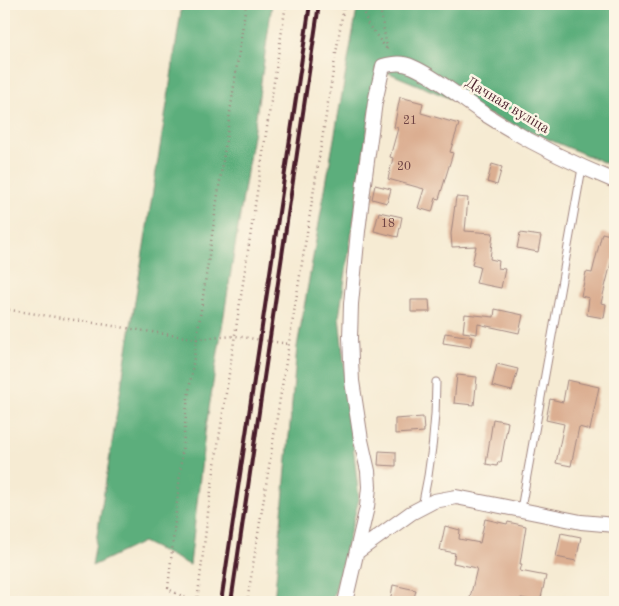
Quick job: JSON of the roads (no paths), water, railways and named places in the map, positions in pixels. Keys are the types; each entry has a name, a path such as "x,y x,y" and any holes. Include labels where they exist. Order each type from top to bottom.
{"street":[{"name":"Дачная вуліца","path":"357,552 368,507 369,487 368,471 352,381 351,304 364,183 375,102 383,66 395,63 412,66 516,134 582,168 615,181"},
{"path":"345,602 357,552 411,512 434,501 456,496 581,522 615,525"}],"lane":[{"path":"521,509 582,168"},
{"path":"422,507 428,480 436,415 436,382"}],"railway":[{"path":"221,602 310,4"},
{"path":"231,602 319,4"}]}
